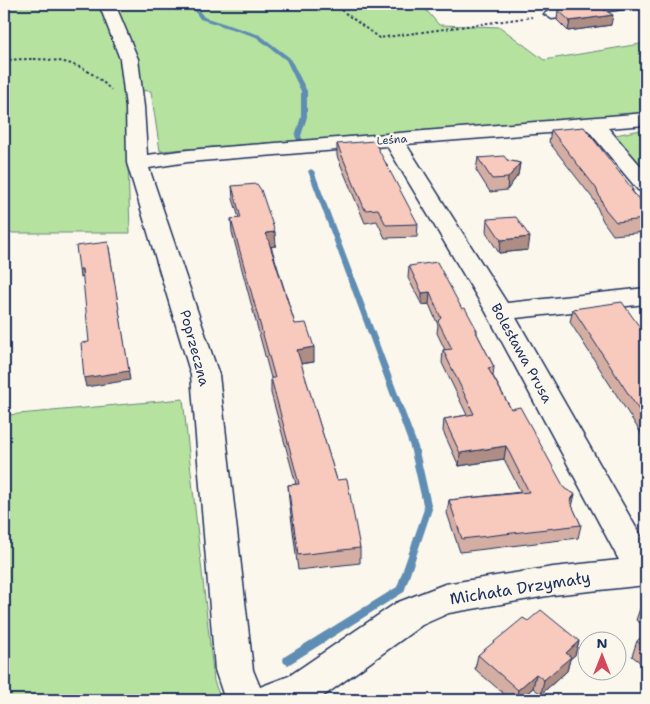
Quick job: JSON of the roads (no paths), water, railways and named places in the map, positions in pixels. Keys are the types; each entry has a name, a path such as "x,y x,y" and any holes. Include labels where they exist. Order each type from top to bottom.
{"street":[{"name":"Poprzeczna","path":"107,4 129,59 135,107 137,163 205,375 234,670 245,700"},
{"path":"552,14 597,5 623,4"},
{"name":"Leśna","path":"137,163 188,156 646,119"},
{"path":"594,123 646,185"},
{"name":"Bolesława Prusa","path":"393,140 499,312 645,571"},
{"path":"499,312 646,296"},
{"name":"Michała Drzymały","path":"272,700 302,689 409,614 445,599 554,581 645,571"}],"waterway":[{"path":"192,4 202,18 258,36 288,59 304,91 304,117 298,136 300,141"},
{"path":"288,660 401,589 428,509 414,447 311,171"}]}
